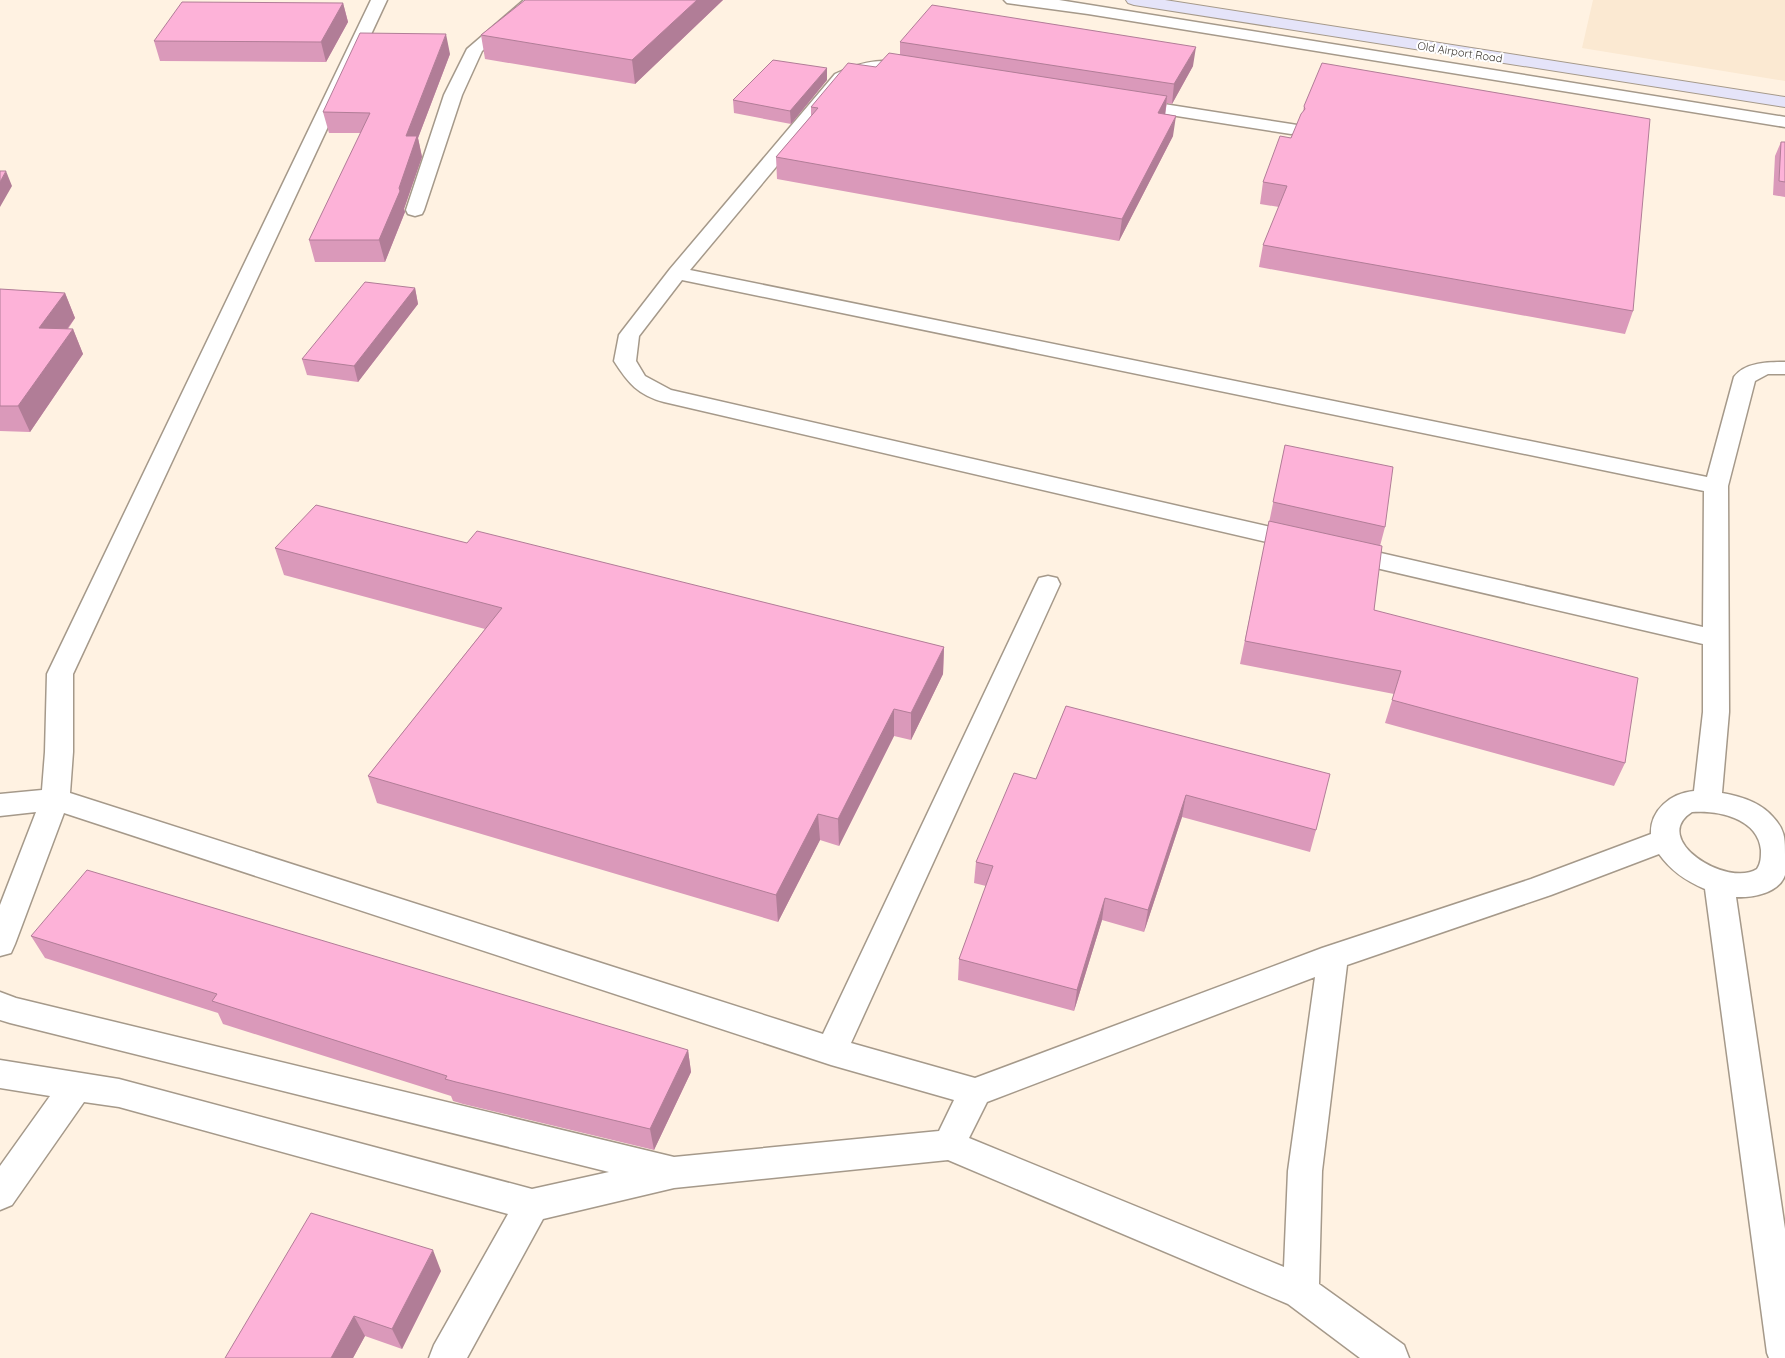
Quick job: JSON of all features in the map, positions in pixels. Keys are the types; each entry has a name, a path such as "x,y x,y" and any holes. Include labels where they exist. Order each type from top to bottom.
{"main road":[{"name":"Old Airport Road","path":"1134,0 1785,102"}],"lane":[{"path":"0,944 55,799 59,752 60,674 379,0"},
{"path":"415,210 453,95 475,49 533,0"},
{"path":"1012,0 1035,1 1088,9 1785,122"},
{"path":"929,72 889,66 872,67 864,68 841,78 676,273 629,335 625,361 637,380 664,396 1716,638"},
{"path":"1115,101 1292,129"},
{"path":"676,273 1716,486"},
{"path":"1708,801 1716,712 1716,486 1745,377 1765,368 1785,368"},
{"path":"831,1051 1048,584"},
{"path":"0,805 55,799 831,1051 975,1092 1333,957 1541,887 1666,840"},
{"path":"1708,801 1729,804 1751,814 1769,827 1783,844 1784,857 1780,870 1771,880 1757,886 1739,887 1719,883 1701,876 1685,865 1666,840 1666,824 1672,811 1688,802 1708,801"},
{"path":"1719,883 1777,1244 1785,1353"},
{"path":"1301,1292 1305,1171 1333,957"},
{"path":"0,1005 10,1010 674,1173"},
{"path":"0,1074 75,1088 119,1093 532,1205 674,1173 949,1145 1301,1292 1391,1358"},
{"path":"0,1194 75,1088"},
{"path":"949,1145 975,1092"},
{"path":"447,1358 532,1205"}],"shaded area":[{"path":"1593,0 1785,0 1785,81 1582,48"}],"building":[{"path":"525,0 697,0 632,60 481,35"},
{"path":"182,2 343,3 321,42 154,41"},
{"path":"932,5 1196,47 1174,84 900,42"},
{"path":"360,33 446,34 406,136 417,136 399,188 400,191 379,240 309,240 370,113 323,112"},
{"path":"889,53 1167,96 1158,113 1176,116 1122,219 776,157 818,108 811,107 848,63 876,67"},
{"path":"773,60 827,68 790,111 733,100"},
{"path":"1322,63 1650,119 1633,311 1263,245 1287,186 1263,182 1280,136 1291,138 1305,109 1304,106"},
{"path":"1781,142 1785,142 1785,182 1779,181"},
{"path":"0,171 6,171 0,182"},
{"path":"365,282 415,288 354,366 302,359"},
{"path":"0,289 65,293 39,328 73,329 18,406 0,406"},
{"path":"1285,445 1393,467 1385,527 1273,502"},
{"path":"316,505 467,543 477,531 944,647 911,713 894,709 838,819 818,814 776,895 368,776 502,608 275,548"},
{"path":"1269,521 1382,546 1374,610 1638,678 1625,763 1392,700 1401,671 1245,641"},
{"path":"1066,706 1330,774 1316,830 1186,795 1148,910 1105,898 1077,990 959,959 993,866 976,862 1014,773 1036,779"},
{"path":"87,870 688,1050 650,1129 445,1079 447,1076 212,1001 217,994 31,936"},
{"path":"311,1213 433,1250 392,1329 354,1316 331,1358 225,1358"}]}
